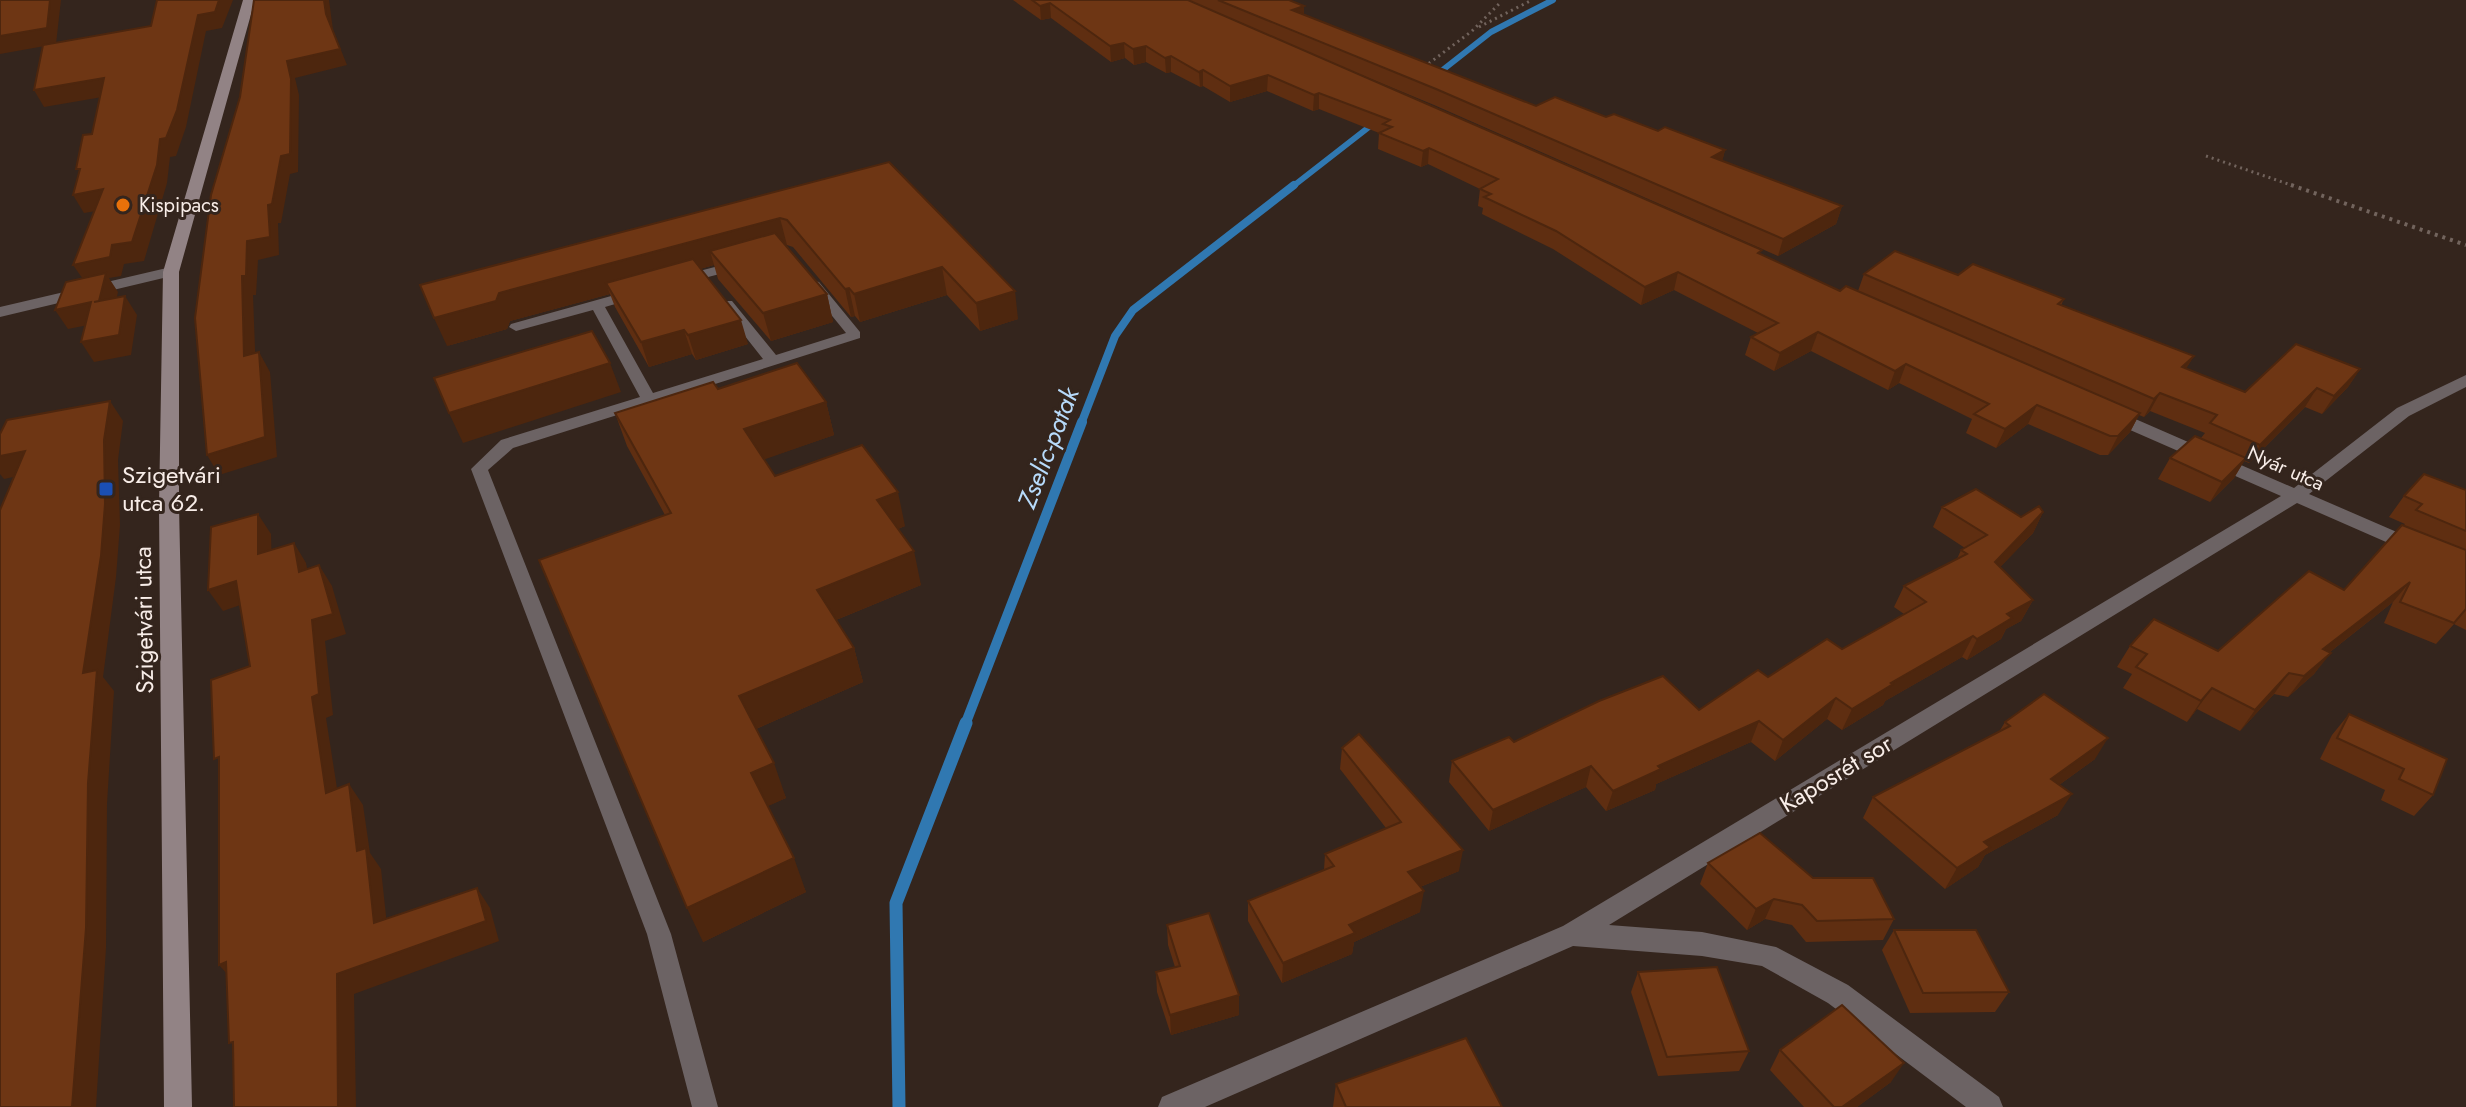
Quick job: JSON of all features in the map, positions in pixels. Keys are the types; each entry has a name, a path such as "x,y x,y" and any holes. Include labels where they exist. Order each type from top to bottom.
{"street":[{"name":"Szigetvári utca","path":"178,1107 169,506 171,272 249,0"},
{"path":"0,312 171,272"},
{"name":"Kaposrét sor","path":"1172,1107 1572,934 2295,496 2403,412 2466,380"},
{"name":"Nyár utca","path":"2093,406 2466,570"},
{"path":"1572,934 1702,944 1767,955 1838,994 1989,1107"}],"lane":[{"path":"672,283 759,259"},
{"path":"703,274 773,361"},
{"path":"705,1107 659,934 479,469 507,444 855,335 806,276"},
{"path":"516,327 642,292"},
{"path":"597,305 648,398"}],"path":[{"path":"1472,31 1532,0"},
{"path":"1424,67 1472,31 1499,4"},
{"path":"2206,156 2466,245"}],"building":[{"path":"0,0 50,0 47,28 0,36"},
{"path":"157,0 219,0 215,12 198,15 177,110 166,138 160,139 157,165 132,242 112,245 110,257 73,265 103,189 73,195 80,169 76,169 83,135 92,134 104,78 34,90 43,45 151,26"},
{"path":"254,0 324,0 326,14 340,49 287,61 291,79 290,154 281,156 272,204 268,205 270,237 247,241 246,276 242,276 244,356 259,352 265,437 207,455 195,318 211,195 240,97"},
{"path":"1032,0 1188,0 1762,250 1758,253 1840,291 1846,286 2140,413 2118,436 2110,436 2037,405 2005,429 1974,414 1989,404 1906,364 1895,371 1818,332 1780,353 1751,337 1778,323 1678,272 1645,287 1556,231 1484,197 1491,194 1480,189 1498,179 1429,148 1423,151 1379,133 1392,127 1383,124 1390,120 1319,93 1314,95 1268,75 1230,86 1203,70 1199,72 1171,56 1165,58 1146,46 1133,49 1124,43 1110,46 1050,3 1040,6"},
{"path":"1218,0 1289,0 1304,6 1292,10 1536,106 1555,97 1606,117 1614,114 1658,131 1665,127 1725,150 1712,157 1842,206 1783,239 1436,89"},
{"path":"889,162 1015,291 976,303 942,267 854,294 849,288 845,289 787,220 780,218 499,293 496,301 434,318 420,285"},
{"path":"775,233 827,294 763,313 710,251"},
{"path":"1895,251 1958,275 1973,264 2064,299 2058,304 2194,356 2182,367 2245,392 2296,344 2360,369 2334,396 2317,388 2260,445 2210,423 2217,415 2160,393 2154,399 1864,274"},
{"path":"693,259 741,320 688,335 684,330 641,342 606,283"},
{"path":"106,273 99,301 94,302 125,296 119,335 81,342 91,302 55,310 66,282"},
{"path":"592,331 610,363 449,413 434,378"},
{"path":"797,363 826,402 744,429 775,476 862,445 898,492 877,500 914,551 817,590 854,648 739,696 774,763 751,773 794,858 687,908 539,560 671,513 615,413 713,382 718,389"},
{"path":"110,401 104,440 105,504 101,556 83,673 97,670 88,783 86,928 72,1107 0,1107 0,510 25,451 0,456 0,434 7,420"},
{"path":"2195,436 2246,458 2222,482 2170,458"},
{"path":"2424,474 2466,490 2466,531 2416,510 2422,504 2404,496"},
{"path":"1976,489 2021,517 2039,506 2043,512 1995,562 2033,600 2007,614 2012,618 1977,639 1973,636 1852,709 1836,698 1783,740 1759,721 1658,766 1661,769 1613,791 1591,766 1493,810 1452,761 1509,737 1514,742 1599,701 1663,676 1699,710 1758,670 1768,677 1827,639 1842,649 1926,602 1904,586 1967,554 1961,550 1987,535 1942,507"},
{"path":"258,514 258,554 294,543 299,572 319,565 333,614 312,620 319,694 312,697 326,793 349,784 357,851 366,848 374,923 477,888 486,921 337,974 338,1107 234,1107 233,1042 229,1043 226,962 219,965 219,757 214,759 211,680 250,666 236,581 208,590 211,527"},
{"path":"2402,525 2466,550 2466,609 2454,623 2400,602 2410,582 2323,649 2331,653 2304,676 2289,673 2255,710 2212,688 2201,701 2136,667 2147,654 2130,646 2154,619 2218,651 2309,571 2344,590"},
{"path":"2044,694 2108,738 2051,779 2072,794 1984,842 1990,847 1957,868 1873,797 2010,726 2005,722"},
{"path":"2349,714 2447,759 2433,795 2399,779 2404,769 2337,738"},
{"path":"1359,734 1463,850 1408,872 1424,891 1349,925 1355,933 1283,963 1248,901 1334,866 1325,854 1401,822 1342,748"},
{"path":"1760,833 1813,878 1873,878 1894,919 1817,921 1802,905 1774,899 1756,909 1708,863"},
{"path":"1209,913 1239,995 1170,1015 1156,972 1180,966 1167,925"},
{"path":"1894,930 1976,930 2009,992 1923,993"},
{"path":"1717,967 1749,1051 1667,1057 1638,972"},
{"path":"1842,1005 1904,1063 1842,1107 1834,1107 1780,1050"},
{"path":"1466,1038 1502,1107 1346,1107 1336,1084"}],"waterway":[{"name":"Zselic-patak","path":"1435,76 1491,32 1553,0"},
{"name":"Zselic-patak","path":"1292,187 1378,120"},
{"name":"Zselic-patak","path":"1081,424 1115,336 1133,310 1294,185"},
{"name":"Zselic-patak","path":"965,725 1082,422"},
{"name":"Zselic-patak","path":"899,1107 896,903 966,723"}],"place":[{"name":"Kispipacs","path":"123,205"},
{"name":"Szigetvári utca 62.","path":"106,489"}]}
